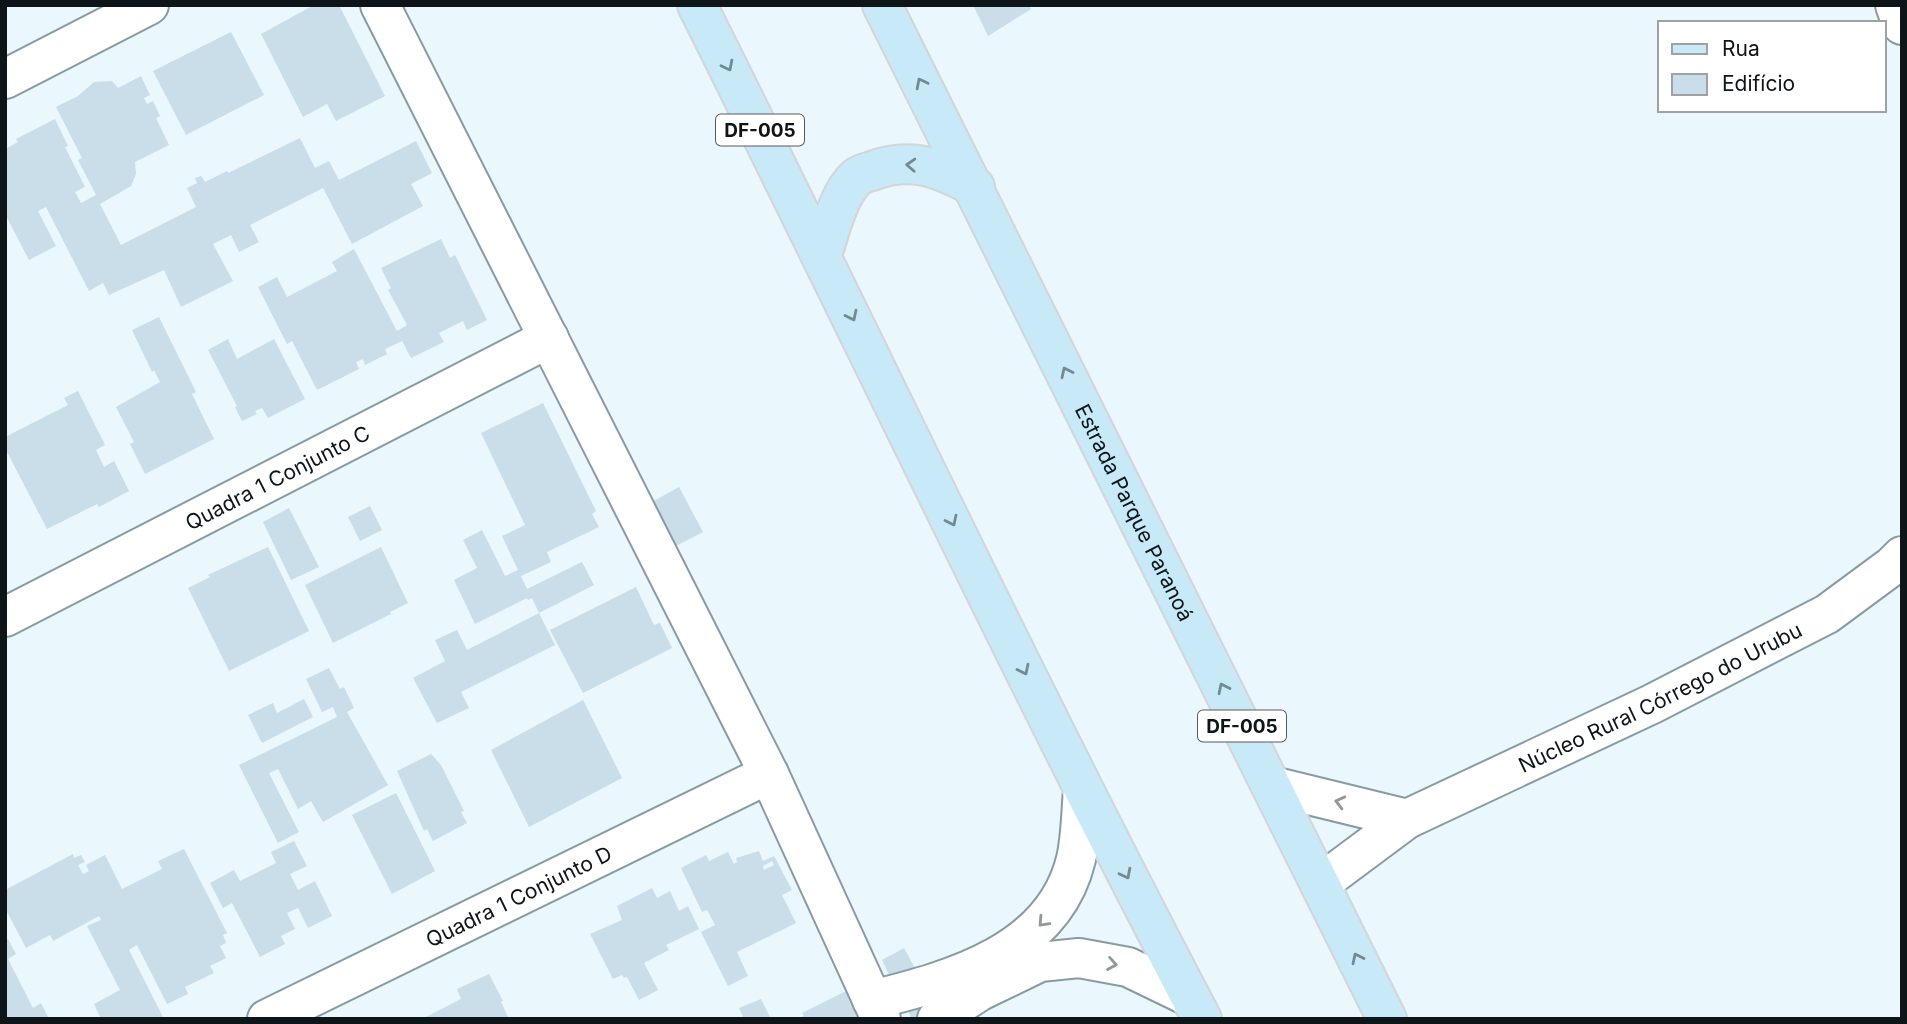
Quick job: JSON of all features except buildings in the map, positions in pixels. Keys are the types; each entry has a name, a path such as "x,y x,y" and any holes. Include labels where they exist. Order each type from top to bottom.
{"main road":[{"name":"DF-005","path":"697,5 1083,790 1196,1008"},
{"name":"Estrada Parque Paranoá","path":"882,5 975,187 1387,1019"},
{"path":"822,255 836,208 858,176 888,165 916,164 946,171 975,187"}],"street":[{"path":"5,79 149,5"},
{"path":"380,5 769,774 877,1009 1007,952 1043,924 1062,897 1076,859 1083,790"},
{"path":"1895,5 1902,25"},
{"name":"Quadra 1 Conjunto C","path":"5,617 549,338"},
{"name":"Núcleo Rural Córrego do Urubu","path":"1321,883 1407,818 1652,704 1816,620 1902,556"},
{"name":"Quadra 1 Conjunto D","path":"267,1019 769,774"},
{"path":"1272,786 1407,818"},
{"path":"937,1019 980,991 1040,962 1079,958 1128,967 1196,1008"}]}
